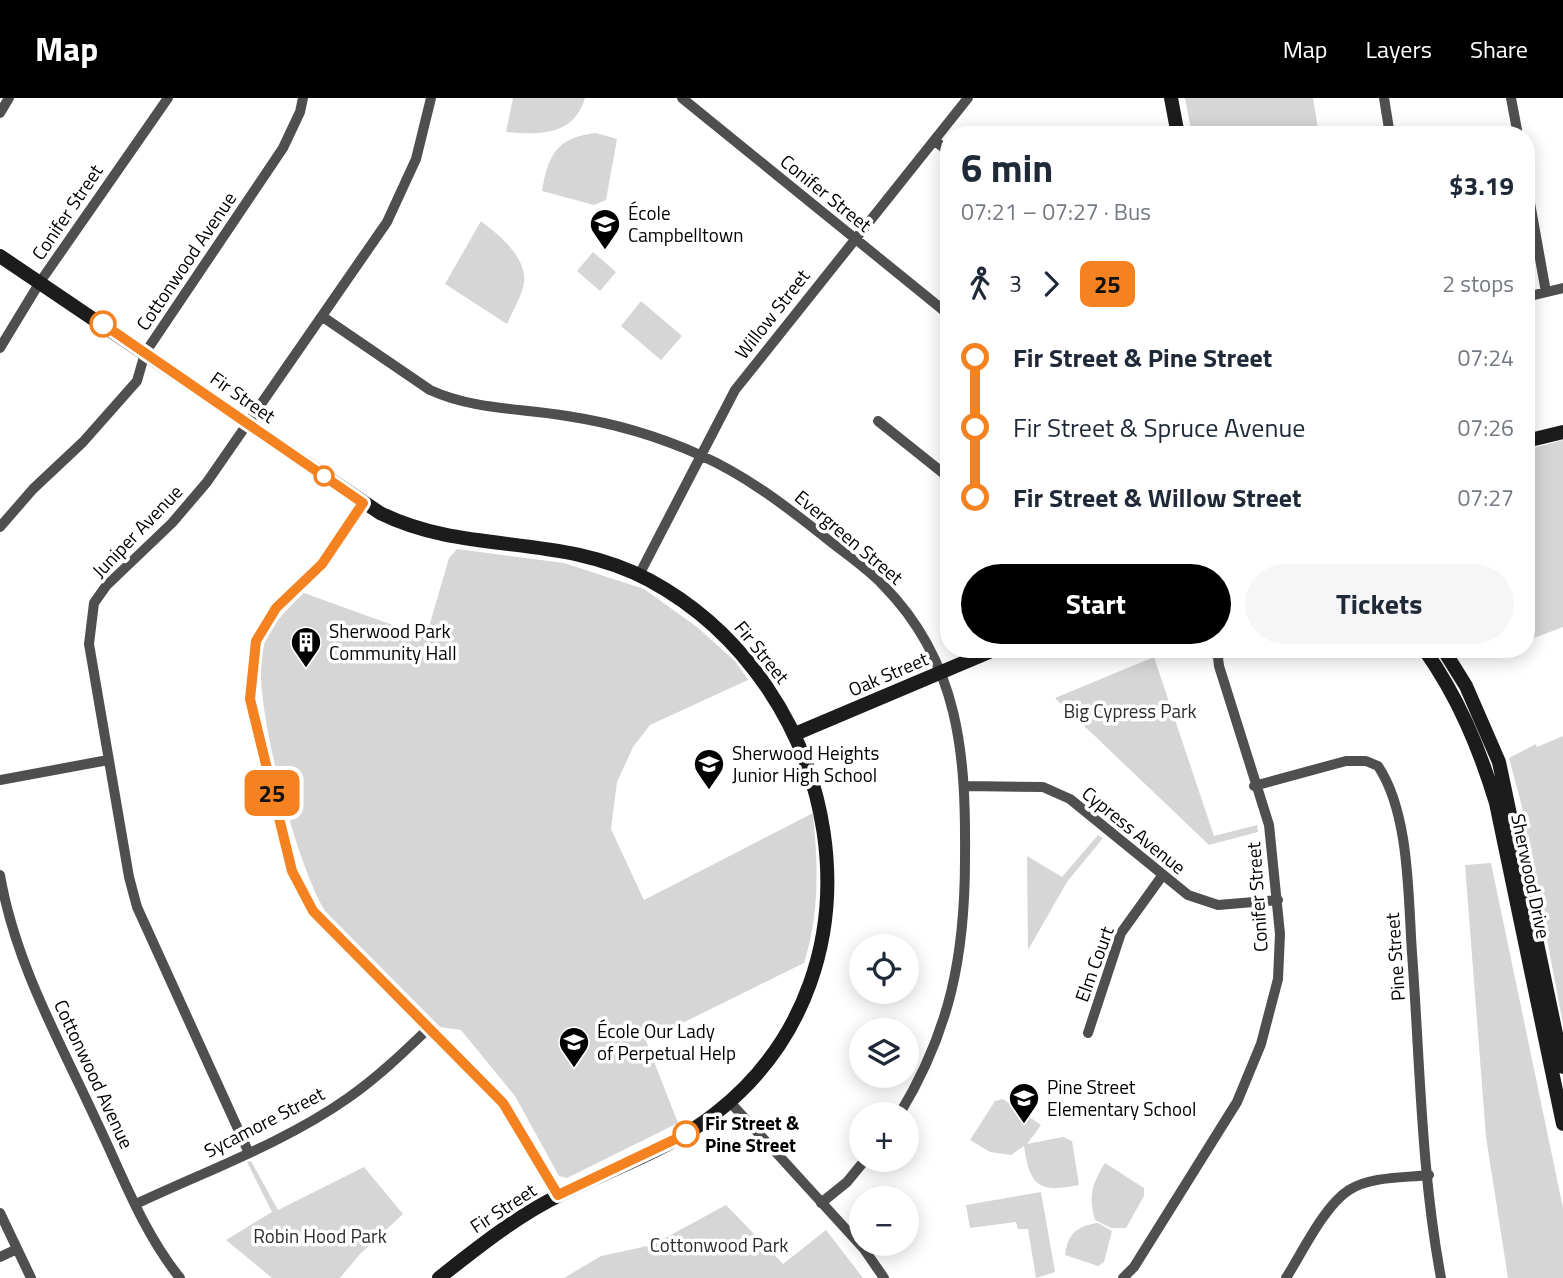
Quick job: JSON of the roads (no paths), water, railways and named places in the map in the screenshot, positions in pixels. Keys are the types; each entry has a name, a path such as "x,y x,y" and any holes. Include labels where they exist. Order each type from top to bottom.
{"street":[{"path":"0,113 9,98"},
{"name":"Conifer Street","path":"0,348 40,282 168,98"},
{"name":"Cottonwood Avenue","path":"0,527 33,489 83,442 137,381 145,352 283,148 303,98"},
{"name":"Juniper Avenue","path":"248,1151 137,907 108,760 89,644 94,603 106,586 172,523 207,482 323,317 400,198 416,159 431,98"},
{"name":"Conifer Street","path":"682,98 940,307"},
{"name":"Willow Street","path":"947,126 968,98"},
{"path":"1171,98 1176,126"},
{"path":"1384,98 1389,126"},
{"path":"1511,98 1516,126"},
{"name":"Willow Street","path":"639,575 735,390 940,134"},
{"path":"935,141 940,145"},
{"path":"1535,231 1546,292"},
{"name":"Fir Street","path":"0,256 145,352 363,503 416,529 465,539 580,553 639,575 698,613 742,652 771,691 795,734 810,773 823,822 828,879 826,910 811,977 791,1025 755,1074 706,1121 671,1142 558,1195 472,1251 439,1278"},
{"path":"1535,295 1563,288"},
{"name":"Evergreen Street","path":"323,317 430,390 449,399 490,408 566,415 636,430 701,455 764,489 881,583 903,607 940,673 956,714 966,786 964,919 957,973 948,1013 905,1102"},
{"path":"878,421 940,471"},
{"path":"1535,439 1563,432"},
{"path":"363,503 322,564 276,608 256,641 250,699 292,871 313,911 503,1103 558,1195"},
{"name":"Oak Street","path":"795,734 975,658"},
{"name":"Conifer Street","path":"1123,1278 1134,1268 1198,1168 1251,1072 1278,979 1278,900 1269,825 1254,786 1218,658"},
{"name":"Sherwood Drive","path":"1429,658 1466,718 1485,766 1501,827 1563,1124"},
{"name":"Sherwood Drive","path":"1449,658 1466,686 1499,762 1563,1067"},
{"path":"0,780 108,760"},
{"name":"Pine Street","path":"1254,786 1358,760 1378,766 1392,791 1406,863 1429,1175 1441,1278"},
{"name":"Cypress Avenue","path":"966,786 1043,787 1070,799 1188,895 1218,905 1278,900"},
{"name":"Cottonwood Avenue","path":"0,875 6,914 19,953 136,1204 159,1250 180,1278"},
{"name":"Elm Court","path":"1088,1033 1121,933 1162,876"},
{"name":"Sycamore Street","path":"136,1204 291,1132 347,1099 430,1027"},
{"path":"729,1101 864,1249 884,1278"},
{"path":"821,1203 855,1172"},
{"path":"1286,1278 1332,1206 1350,1189 1373,1181 1429,1175"},
{"path":"0,1213 31,1278"},
{"path":"0,1257 17,1249"}],"place":[{"name":"École Campbelltown","path":"605,251"},
{"name":"Sherwood Park Community Hall","path":"306,669"},
{"name":"Sherwood Heights Junior High School","path":"709,791"},
{"name":"École Our Lady of Perpetual Help","path":"574,1069"},
{"name":"Pine Street Elementary School","path":"1024,1125"},
{"name":"Fir Street & Pine Street","path":"686,1134"}],"park label":[{"name":"Big Cypress Park","path":"1130,711"},
{"name":"Robin Hood Park","path":"320,1236"},
{"name":"Cottonwood Park","path":"719,1245"}]}
